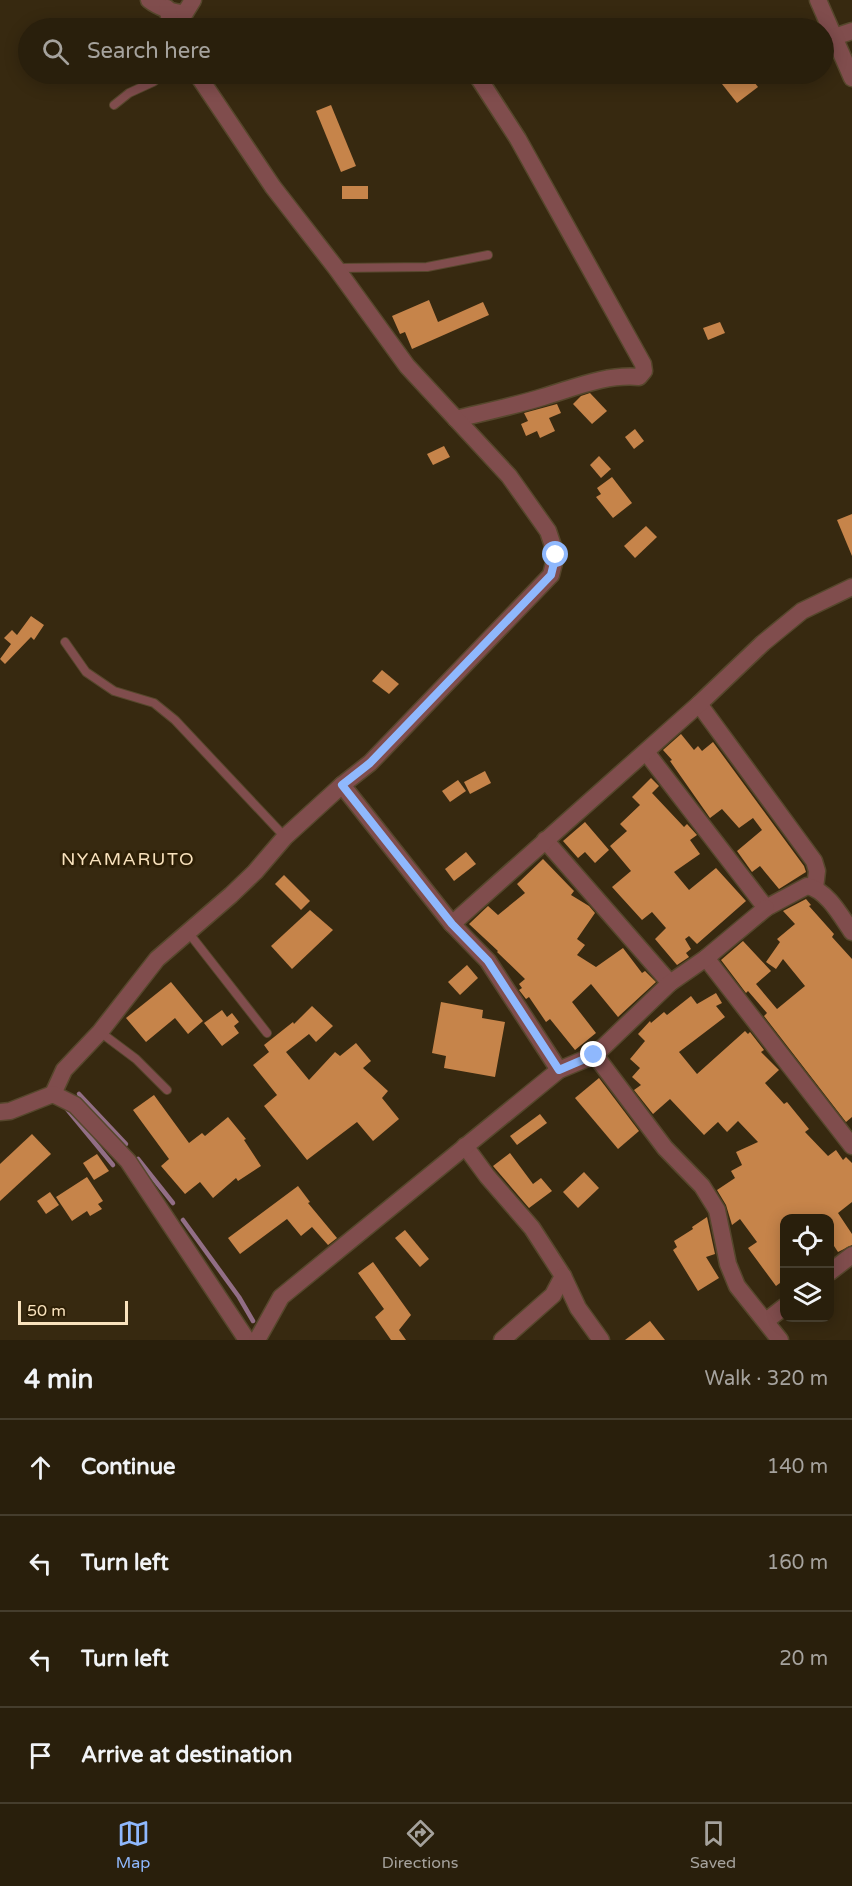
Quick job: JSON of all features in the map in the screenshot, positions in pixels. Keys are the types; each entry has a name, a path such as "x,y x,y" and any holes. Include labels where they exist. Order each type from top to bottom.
{"street":[{"path":"149,0 155,5 177,13 185,13 193,0"},
{"path":"818,0 826,18"},
{"path":"167,8 170,18"},
{"path":"852,31 834,37 852,78"},
{"path":"0,1112 10,1111 53,1094 64,1070 100,1032 157,959 255,872 285,837 370,763 551,575 556,555 548,531 509,476 407,366 336,268 273,187 204,84"},
{"path":"456,419 542,398 586,383 625,376 639,377 644,371 643,364 518,139 482,84"},
{"path":"452,924 802,610 852,587"},
{"path":"699,704 814,861 817,872 815,888"},
{"path":"646,752 766,908"},
{"path":"342,785 452,924 488,961 559,1070"},
{"path":"545,840 670,983"},
{"path":"257,1340 281,1297 559,1070 594,1055 670,983 706,958 766,908 807,886 815,888 834,907 852,932"},
{"path":"706,958 852,1146"},
{"path":"594,1055 664,1148 702,1186 717,1210 728,1264 737,1286 780,1340"},
{"path":"53,1094 75,1105 128,1161 247,1340"},
{"path":"465,1146 487,1176 532,1228 563,1276 578,1308 601,1340"},
{"path":"834,1269 852,1255"},
{"path":"502,1340 553,1295 563,1276"},
{"path":"766,1321 780,1310"}],"lane":[{"path":"114,105 129,93 149,84"},
{"path":"336,268 427,267 488,255"},
{"path":"65,642 86,672 114,691 154,703 175,720 285,837"},
{"path":"188,932 267,1033"},
{"path":"100,1032 136,1059 167,1090"}],"building":[{"path":"722,84 756,84 758,87 737,103"},
{"path":"331,105 356,166 341,172 316,111"},
{"path":"342,186 368,186 368,199 342,199"},
{"path":"429,300 438,322 483,302 489,315 412,349 405,332 400,334 392,316"},
{"path":"720,322 725,333 708,340 703,328"},
{"path":"590,393 607,411 592,424 573,404 581,396"},
{"path":"557,404 561,413 549,418 555,431 540,438 537,431 526,436 521,424 528,421 524,413"},
{"path":"635,429 644,441 634,449 625,437"},
{"path":"444,446 450,457 433,465 427,454"},
{"path":"599,456 611,469 601,478 590,465"},
{"path":"612,477 632,503 613,518 596,497 601,494 597,488"},
{"path":"852,514 852,556 837,520"},
{"path":"646,526 657,537 635,558 624,546"},
{"path":"31,616 44,625 34,640 31,637 5,664 0,659 11,644 4,638 12,630 17,635"},
{"path":"382,670 399,684 389,694 372,681"},
{"path":"681,734 694,750 698,746 702,751 713,742 804,866 806,872 779,889 760,866 752,872 737,851 762,830 753,818 739,828 722,809 710,818 663,750"},
{"path":"485,771 491,783 470,794 464,782"},
{"path":"651,778 659,786 652,793 684,827 687,824 697,835 690,840 700,854 674,872 689,890 716,868 746,901 697,944 689,936 685,939 691,949 686,953 689,957 677,965 655,939 666,928 652,912 642,920 612,887 631,871 610,846 627,831 620,824 640,805 632,797"},
{"path":"458,780 466,791 450,802 442,791"},
{"path":"585,822 609,850 595,863 585,852 578,858 563,841"},
{"path":"466,852 476,864 454,881 445,869"},
{"path":"543,859 574,891 571,895 589,906 595,913 577,939 585,945 577,955 596,967 623,948 642,973 645,971 656,982 618,1017 591,984 572,1002 596,1033 575,1050 550,1019 546,1022 529,997 526,999 519,990 522,988 519,984 525,979 469,924 488,906 498,915 525,893 517,884"},
{"path":"284,875 310,901 301,910 275,884"},
{"path":"806,899 811,905 809,906 834,934 832,937 852,959 852,1117 846,1122 764,1016 767,1013 748,991 746,993 721,960 743,941 771,971 756,984 777,1009 805,986 783,959 776,969 766,962 780,942 777,939 795,924 783,911"},
{"path":"310,910 333,930 292,969 271,946"},
{"path":"467,965 478,978 460,995 448,982"},
{"path":"171,982 203,1021 188,1034 175,1018 146,1042 126,1018"},
{"path":"716,993 722,1003 716,1006 725,1017 679,1052 697,1074 745,1031 748,1034 750,1032 764,1050 761,1052 779,1070 765,1083 784,1104 787,1102 809,1129 805,1132 828,1156 836,1150 843,1160 846,1157 852,1163 852,1202 838,1213 852,1234 852,1245 838,1252 834,1246 834,1214 780,1214 780,1283 776,1286 748,1248 757,1242 740,1219 732,1225 726,1205 717,1190 735,1178 731,1171 742,1165 736,1152 758,1142 738,1121 727,1132 718,1122 704,1135 670,1099 653,1114 634,1090 641,1085 632,1077 640,1068 630,1059 645,1041 638,1034 650,1021 651,1023 664,1012 667,1015 691,996 697,1004"},
{"path":"441,1002 483,1010 482,1018 505,1022 495,1077 444,1068 446,1056 432,1053"},
{"path":"312,1006 333,1026 316,1042 309,1034 286,1052 309,1080 335,1052 340,1056 356,1043 371,1061 363,1068 388,1091 382,1098 399,1119 373,1141 357,1122 307,1160 264,1106 277,1095 253,1065 269,1052 264,1045 293,1022 294,1024"},
{"path":"222,1010 227,1017 232,1013 239,1022 234,1026 239,1033 222,1046 204,1023"},
{"path":"599,1078 639,1131 618,1149 575,1098"},
{"path":"154,1095 189,1143 202,1133 205,1136 228,1117 246,1139 244,1140 261,1166 238,1181 236,1178 213,1198 200,1182 185,1194 161,1166 169,1159 133,1110"},
{"path":"540,1114 547,1123 517,1145 510,1136"},
{"path":"32,1134 51,1154 0,1201 0,1164"},
{"path":"510,1153 533,1184 541,1178 552,1191 529,1208 493,1166"},
{"path":"97,1154 109,1171 94,1180 83,1163"},
{"path":"584,1172 599,1188 578,1208 563,1192"},
{"path":"87,1177 103,1201 98,1204 102,1209 90,1216 87,1211 72,1221 56,1197"},
{"path":"298,1186 310,1202 308,1203 337,1238 328,1245 312,1227 301,1236 287,1219 240,1254 228,1238"},
{"path":"50,1192 59,1205 46,1214 37,1201"},
{"path":"707,1217 715,1254 706,1257 719,1278 698,1291 673,1250 677,1247 674,1241"},
{"path":"405,1230 429,1259 420,1267 395,1238"},
{"path":"373,1262 411,1315 399,1330 406,1340 391,1340 375,1317 384,1309 358,1273"},
{"path":"650,1321 665,1340 625,1340"}],"waterway":[{"path":"79,1094 126,1144"},
{"path":"66,1108 113,1165"},
{"path":"138,1159 173,1203"},
{"path":"183,1220 239,1297 253,1321"}],"district":[{"name":"NYAMARUTO","path":"128,859"}],"route":[{"path":"556,555 551,575 370,763 342,785 452,924 488,961 559,1070 594,1055"}]}
